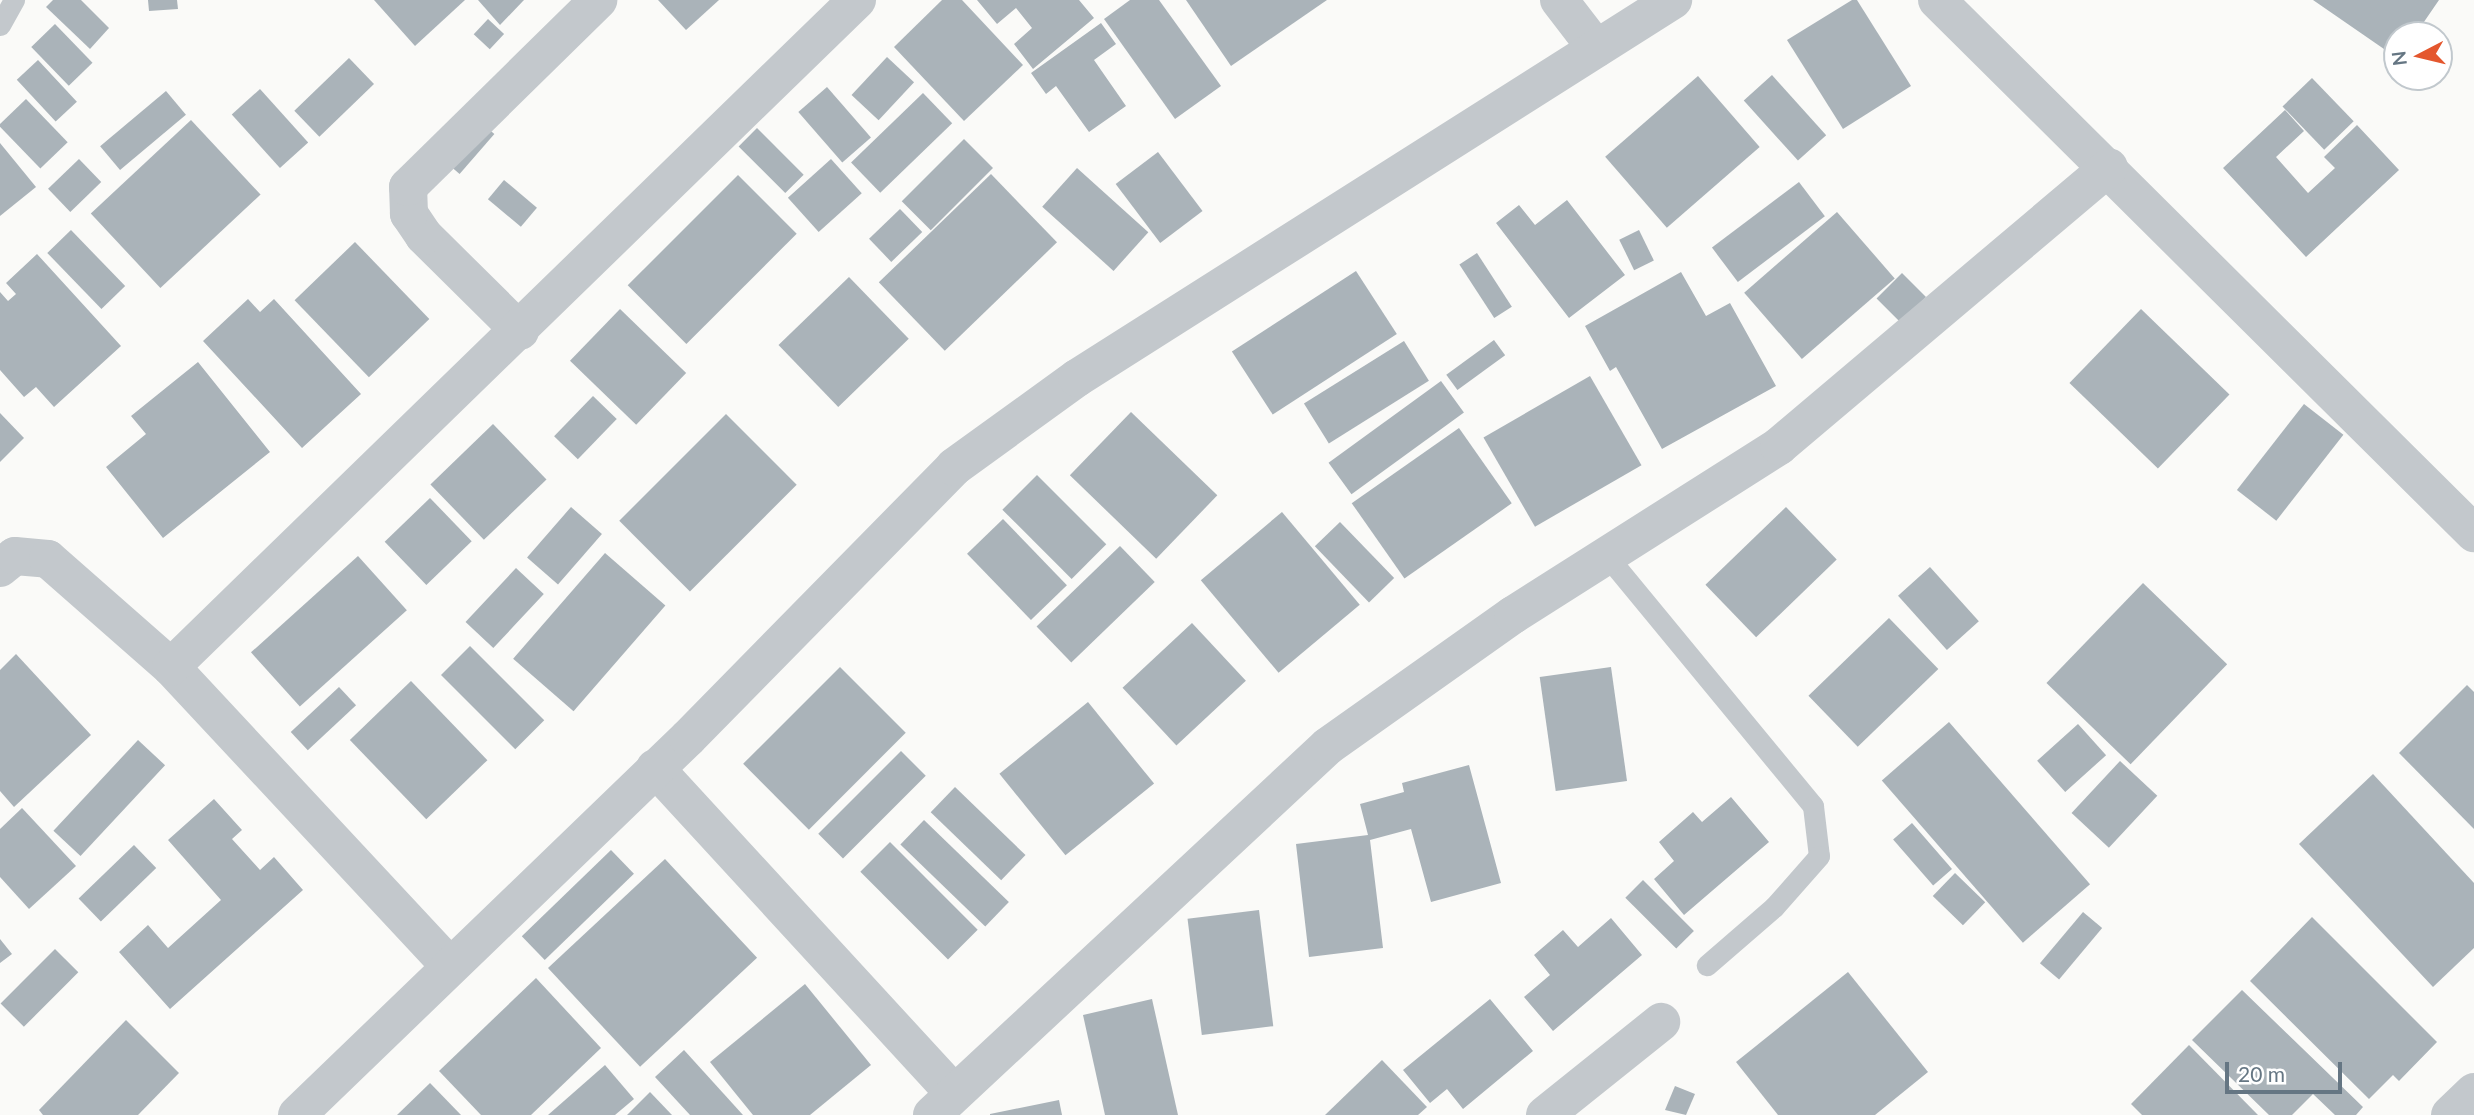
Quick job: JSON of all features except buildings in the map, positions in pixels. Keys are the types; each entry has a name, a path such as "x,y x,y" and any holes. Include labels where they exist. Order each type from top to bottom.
{"street":[{"path":"520,331 424,236 409,214 408,187 598,0"},
{"path":"1559,0 1595,48"},
{"path":"297,1115 655,768 954,467 1077,378 1673,0"},
{"path":"1937,0 2109,167 2474,533"},
{"path":"171,667 520,331 851,2"},
{"path":"655,768 942,1103 1328,746 1606,556 1779,446 2109,167"},
{"path":"0,568 15,556 48,559 171,667 450,966"},
{"path":"1545,1115 1661,1022"},
{"path":"2450,1115 2474,1092"}],"lane":[{"path":"0,26 14,0"},
{"path":"1606,556 1813,806 1819,856 1774,907 1707,965"}]}
